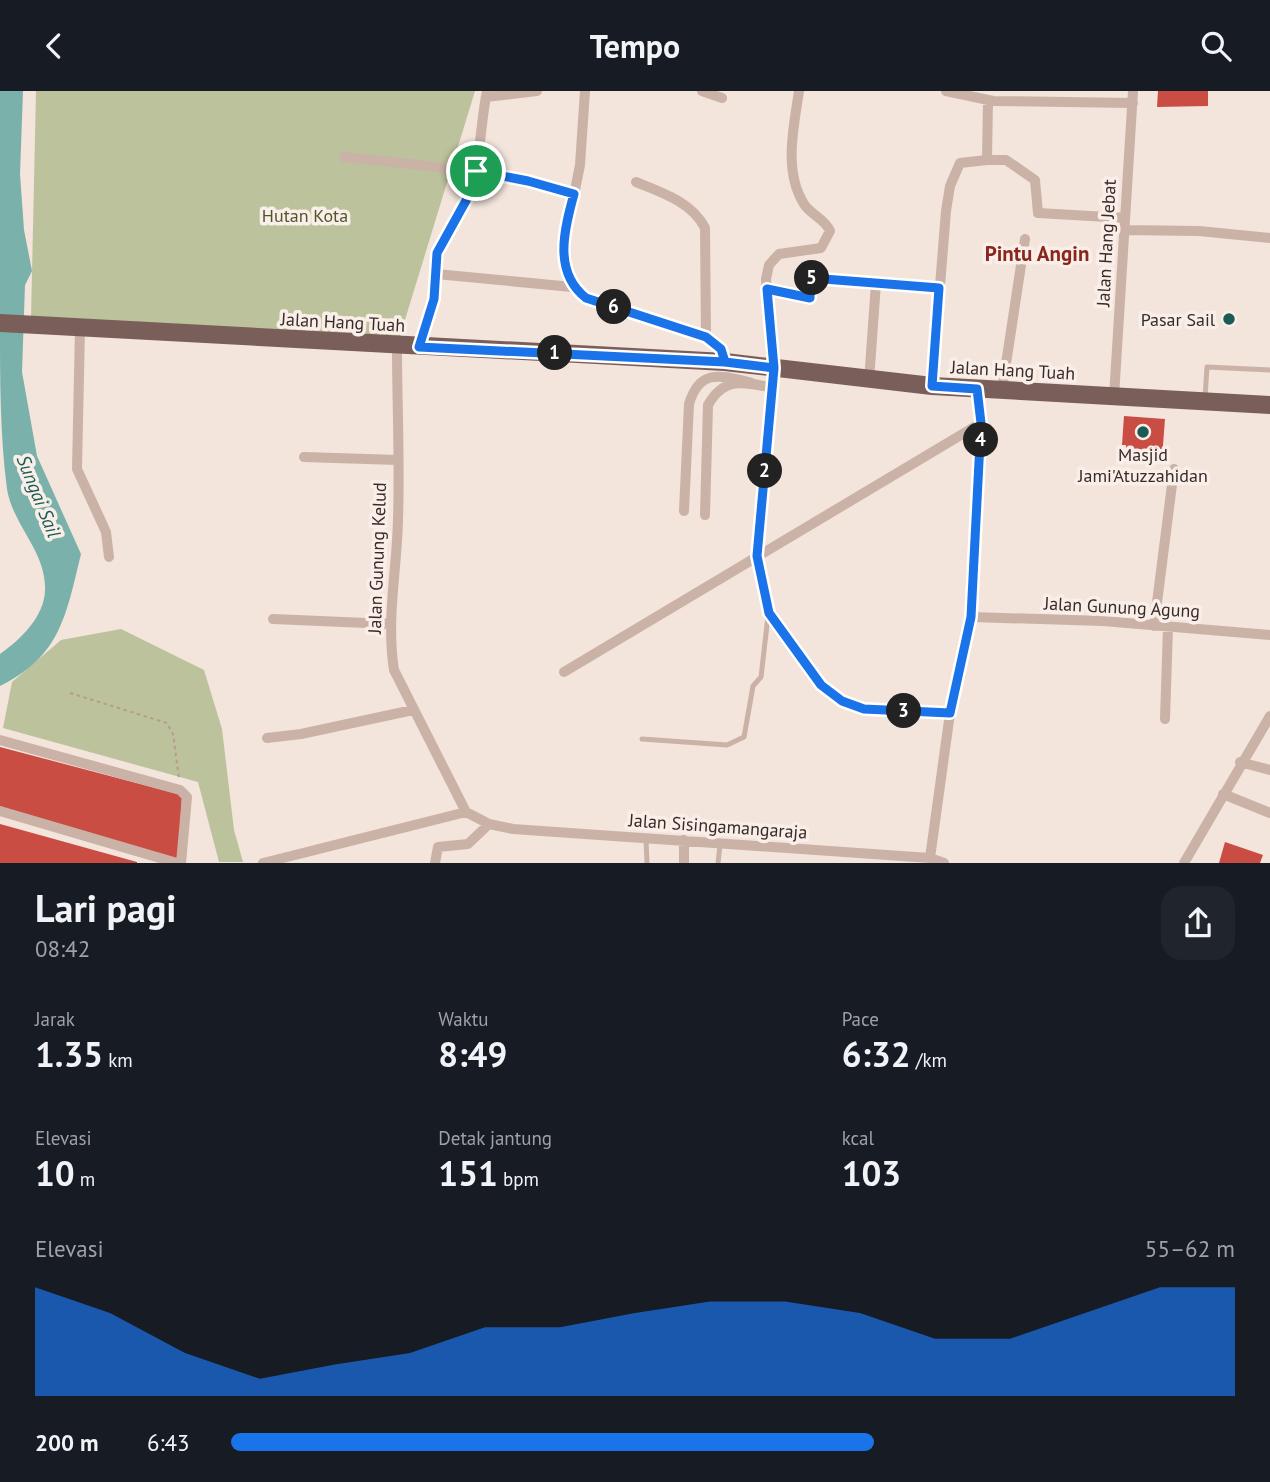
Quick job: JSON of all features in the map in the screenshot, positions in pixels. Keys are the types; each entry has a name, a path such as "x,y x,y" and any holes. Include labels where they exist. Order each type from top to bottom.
{"main road":[{"name":"Jalan Hang Tuah","path":"0,323 725,362 869,381 932,386 1270,405"}],"street":[{"path":"419,347 434,299 437,253 468,197 476,171 486,94 537,91"},
{"path":"585,91 580,165 565,240 566,270 572,287 586,298 706,337 721,349 725,362"},
{"path":"702,91 722,98"},
{"path":"799,91 792,143 798,193 812,215 827,224 830,231 821,248 779,254 773,258 767,272 774,368 757,556 769,613 821,685 842,701 864,709 950,713"},
{"path":"946,91 982,96 1133,97"},
{"path":"982,96 987,160"},
{"name":"Jalan Hang Jebat","path":"1114,397 1133,97"},
{"path":"344,157 476,171 528,181 574,194"},
{"path":"932,386 950,186 960,163 1006,160 1035,180 1038,213 1125,218"},
{"path":"636,182 669,195 695,212 705,227 706,337"},
{"path":"1125,230 1199,231 1270,237"},
{"path":"1002,390 1025,239"},
{"path":"436,274 572,287"},
{"path":"767,289 810,298 811,278 939,288"},
{"path":"869,381 876,283"},
{"path":"80,328 76,469 106,532 109,557"},
{"name":"Jalan Gunung Kelud","path":"397,346 398,521 390,624 394,670 466,812"},
{"path":"684,511 689,404 693,390 704,380 715,376 773,388"},
{"path":"705,515 708,405 716,391 731,383 752,383"},
{"path":"930,857 950,713 971,617 981,423 977,389"},
{"path":"564,672 981,423"},
{"path":"304,457 398,460"},
{"path":"1154,626 1174,469"},
{"name":"Jalan Gunung Agung","path":"971,617 1103,621 1270,635"},
{"path":"273,619 390,624"},
{"path":"1165,719 1168,627"},
{"path":"267,737 301,734 413,711"},
{"path":"1184,863 1240,762 1270,716"},
{"path":"0,740 180,790 187,797 179,863 0,811"},
{"path":"1240,762 1270,770"},
{"path":"1223,794 1270,813"},
{"path":"263,863 466,812 489,824 467,843 438,847 435,863"},
{"name":"Jalan Sisingamangaraja","path":"489,824 539,832 930,857 944,863"},
{"path":"684,840 684,863"}],"lane":[{"path":"1205,401 1207,367 1270,370"},
{"path":"642,739 727,745 744,737 753,686 761,677 769,613"},
{"path":"646,839 647,863"},
{"path":"718,863 721,843"}],"path":[{"path":"70,693 167,723 173,734 180,790"}],"green space":[{"name":"Hutan Kota","path":"36,91 475,91 397,346 31,319"},
{"path":"121,629 204,670 222,729 234,830 243,862 219,862 198,782 3,728 12,682 61,640"}],"water":[{"name":"Sungai Sail","path":"0,91 23,91 20,174 24,230 32,271 25,285 22,372 37,456 81,554 71,596 58,632 36,661 0,686 0,654 23,635 36,619 44,601 45,591 41,564 10,502 5,469 0,366"}],"building":[{"path":"1158,91 1208,91 1208,106 1157,107"},
{"name":"Masjid Jami'Atuzzahidan","path":"1124,416 1165,419 1162,458 1126,451 1126,445 1122,445"},
{"path":"0,747 182,795 178,860 0,807"},
{"path":"0,824 137,862 137,863 0,863"},
{"path":"1225,842 1263,855 1260,863 1219,863"}],"place":[{"name":"Pasar Sail","path":"1229,319"},
{"name":"Masjid Jami'Atuzzahidan","path":"1143,432"}],"district":[{"name":"Pintu Angin","path":"1037,253"}],"route":[{"path":"476,171 468,197 437,253 434,299 419,347 725,362 774,368 757,556 769,613 821,685 842,701 864,709 950,713 971,617 981,423 977,389 932,386 939,288 811,278 810,298 767,289 774,368 725,362 721,349 706,337 586,298 572,287 566,270 565,240 574,194 528,181 476,171"}]}
